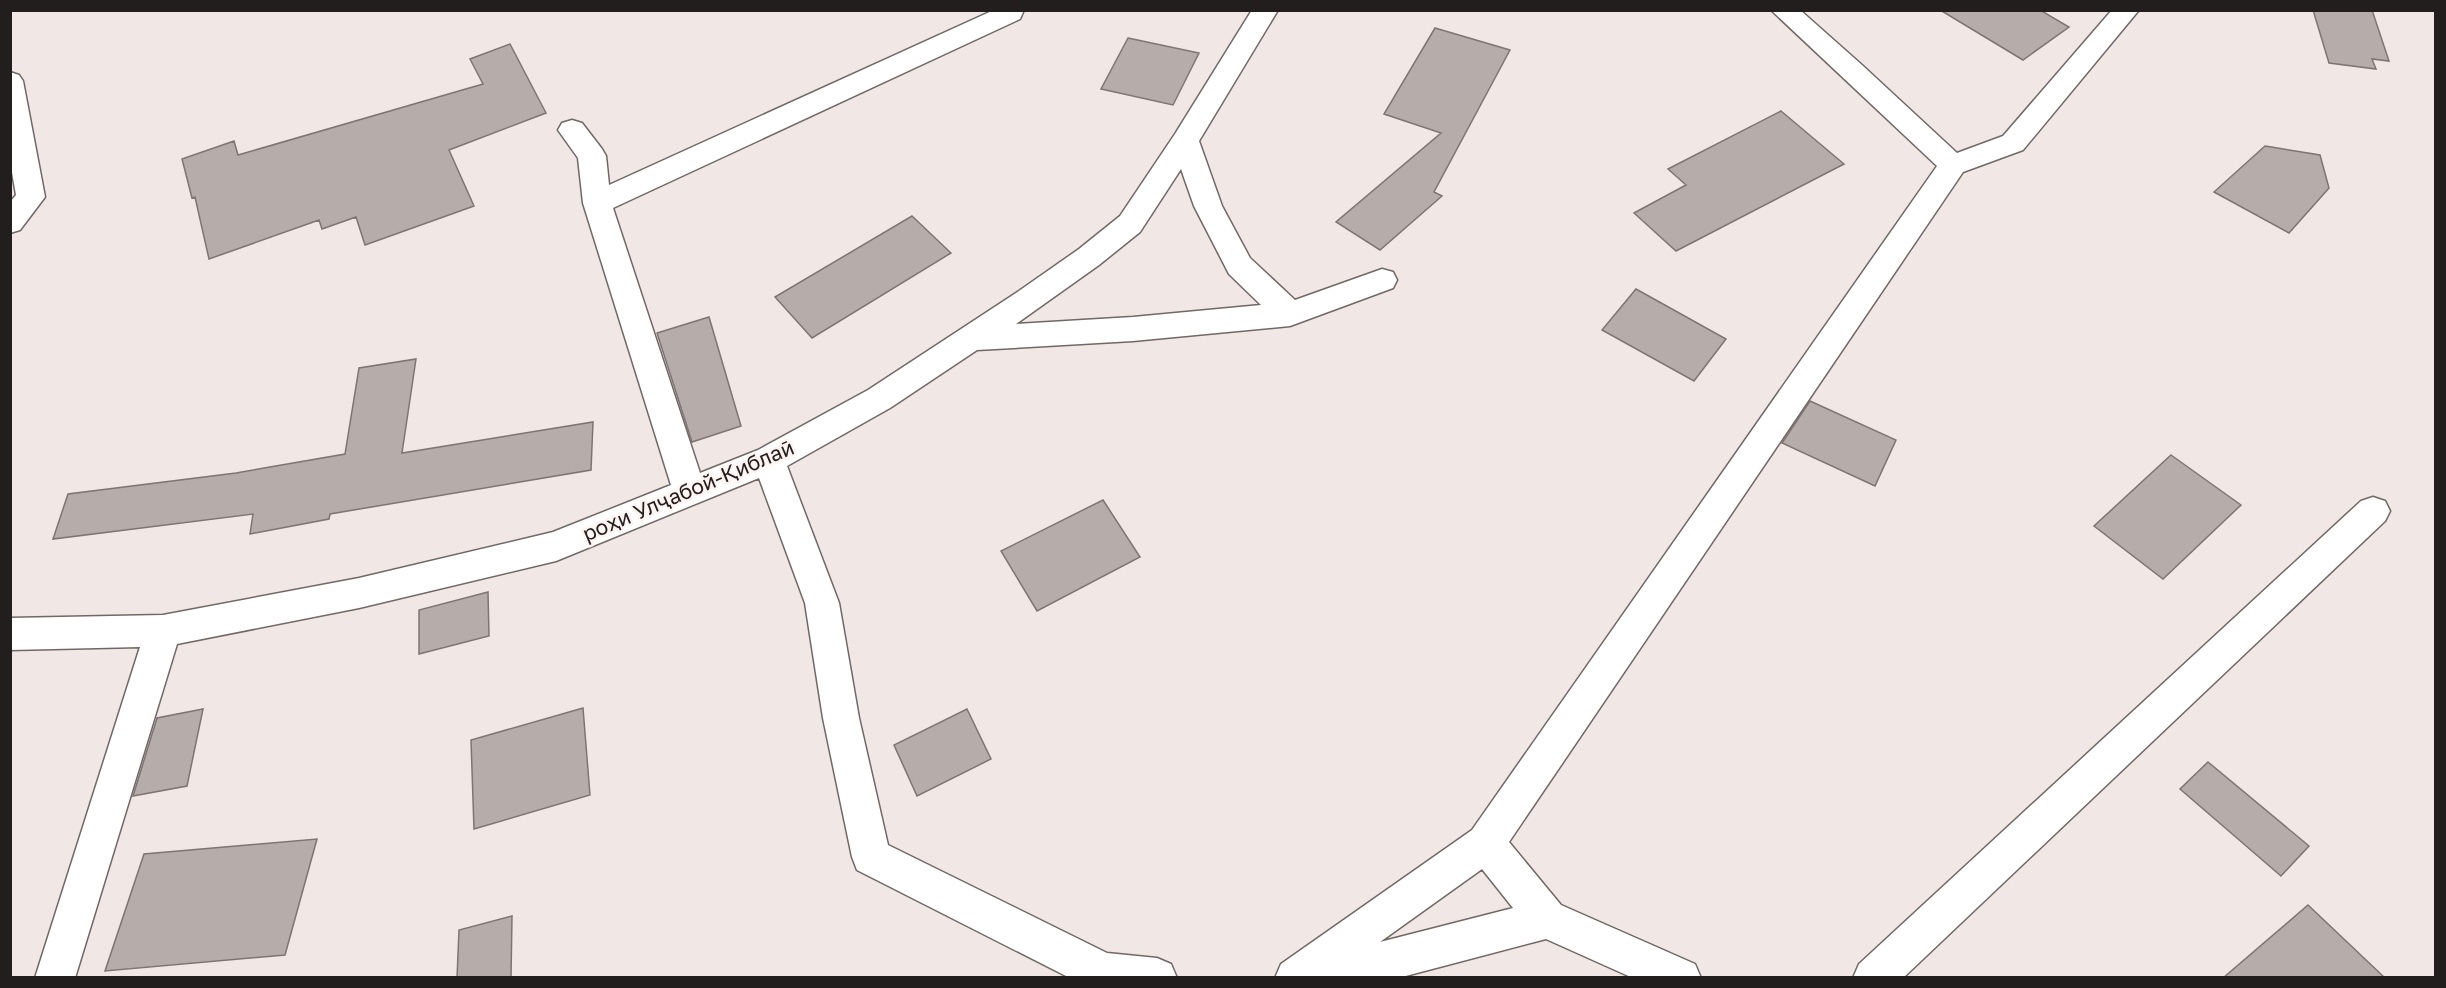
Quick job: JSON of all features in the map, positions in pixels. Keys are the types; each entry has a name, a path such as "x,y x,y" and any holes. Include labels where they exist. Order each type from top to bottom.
{"street":[{"path":"597,203 1011,13 1011,10"},
{"name":"роҳи Улҷабой-Қиблаӣ","path":"10,634 163,631 359,593 555,546 769,460 879,399 1089,257 1130,224 1185,141 1265,10"},
{"path":"1783,10 1853,71 1953,165"},
{"path":"1294,978 1486,843 1953,165 2013,143 2127,10"},
{"path":"10,81 31,197 10,222"},
{"path":"573,130 592,156 597,203 690,492"},
{"path":"1185,141 1208,206 1239,266 1290,314"},
{"path":"972,338 1133,329 1290,314 1382,280"},
{"path":"769,460 822,603 841,718 871,857 1099,975 1157,978"},
{"path":"1873,978 2373,511"},
{"path":"55,978 163,631"},
{"path":"1486,843 1547,919 1681,978"},
{"path":"1318,978 1547,919"}],"building":[{"path":"1940,10 2040,10 2069,27 2023,60"},
{"path":"2313,10 2372,10 2389,61 2372,59 2376,69 2329,63"},
{"path":"1435,28 1510,50 1434,192 1442,196 1380,250 1336,222 1441,133 1384,114"},
{"path":"1128,38 1199,53 1173,105 1101,89"},
{"path":"510,44 546,113 449,150 474,206 365,245 356,217 322,229 319,220 209,259 195,197 192,198 182,159 234,141 238,155 483,84 470,59"},
{"path":"1781,111 1844,164 1676,251 1634,213 1686,185 1668,169"},
{"path":"2265,146 2320,155 2329,188 2289,233 2214,192"},
{"path":"912,216 951,253 812,338 775,297"},
{"path":"1636,289 1726,339 1694,381 1602,330"},
{"path":"709,317 741,426 692,442 657,333"},
{"path":"416,359 402,453 593,422 591,470 330,514 329,519 250,534 253,514 53,539 68,494 236,473 345,454 359,368"},
{"path":"1810,401 1896,440 1875,486 1782,443"},
{"path":"2171,455 2241,505 2163,579 2094,526"},
{"path":"1103,500 1140,557 1037,611 1001,551"},
{"path":"488,592 489,636 419,654 419,610"},
{"path":"583,708 590,795 474,829 471,740"},
{"path":"203,709 187,786 133,796 157,718"},
{"path":"967,709 991,759 917,796 894,745"},
{"path":"2208,762 2309,846 2281,876 2180,789"},
{"path":"317,839 285,955 105,971 144,854"},
{"path":"2308,905 2385,978 2223,978"},
{"path":"512,916 511,978 457,978 459,930"}]}
